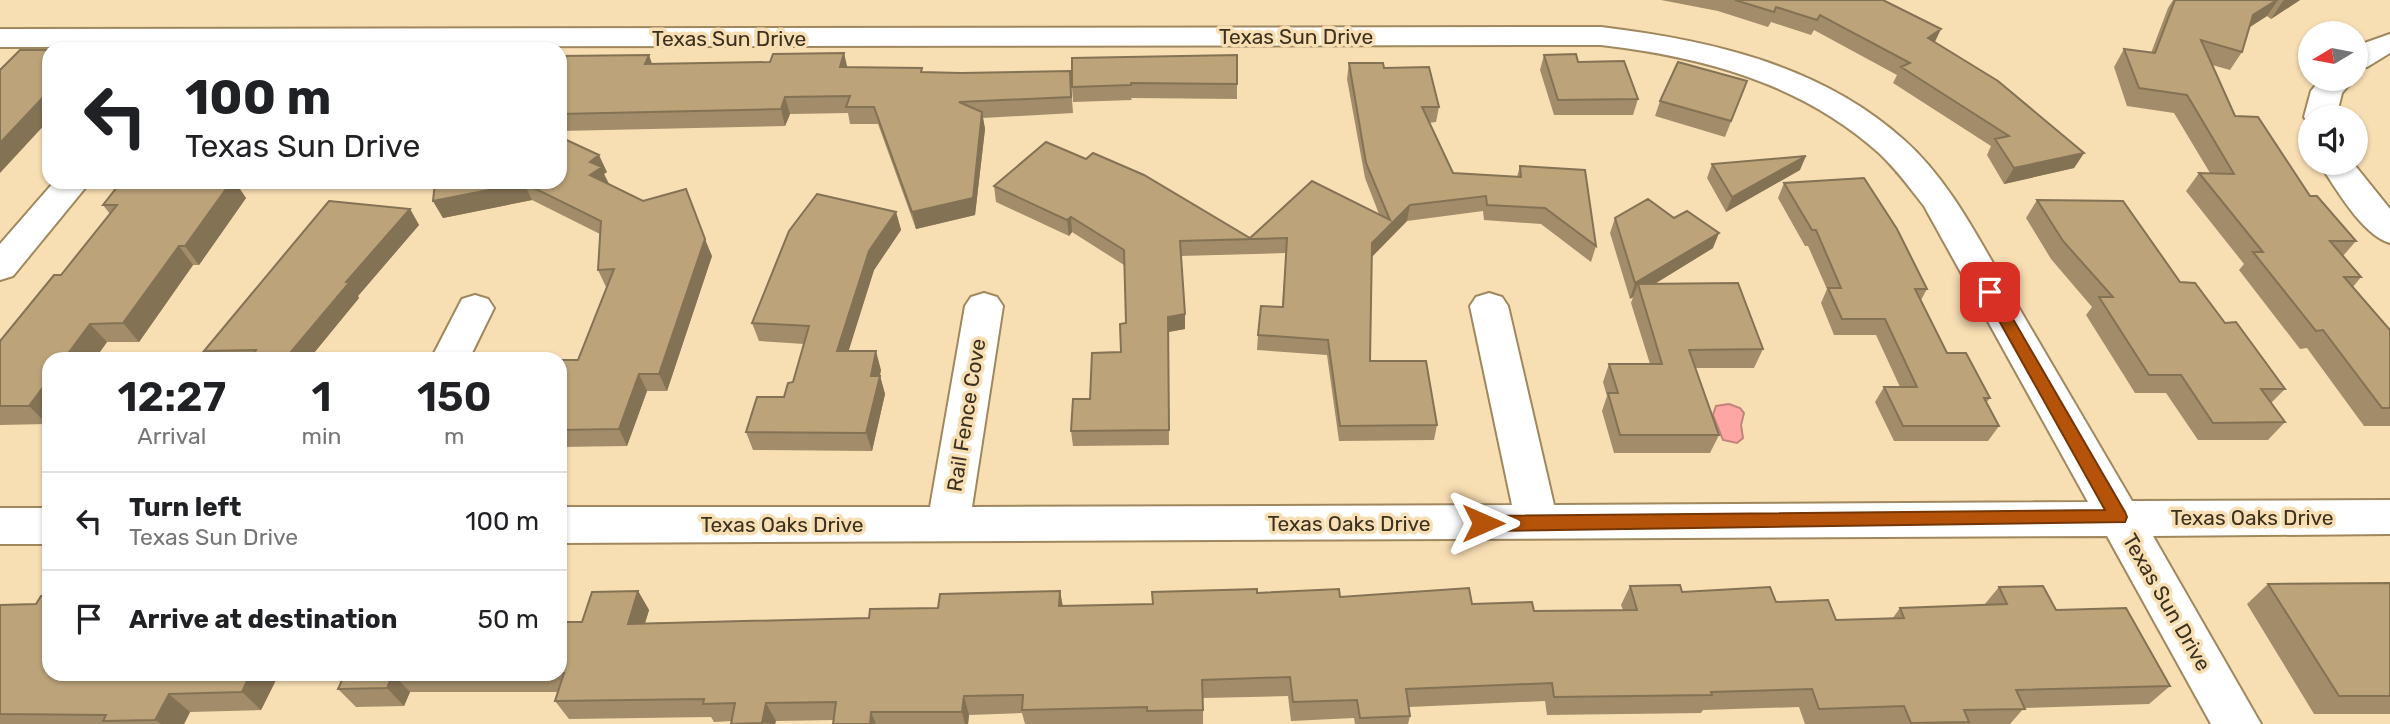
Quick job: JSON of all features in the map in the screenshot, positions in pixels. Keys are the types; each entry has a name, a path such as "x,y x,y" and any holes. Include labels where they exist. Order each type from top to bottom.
{"street":[{"name":"Texas Sun Drive","path":"392,42 1601,36 1648,40 1700,50 1802,87 1846,113 1891,147 1938,200 2237,724"},
{"name":"Texas Sun Drive","path":"0,38 152,42"},
{"path":"2368,51 2390,43"},
{"path":"2344,175 2390,231"},
{"path":"0,267 67,189"},
{"name":"Rail Fence Cove","path":"948,523 984,306"},
{"path":"1489,306 1537,523"},
{"path":"453,352 475,308"},
{"name":"Texas Oaks Drive","path":"567,525 1537,523 2390,517"},
{"path":"0,526 42,526"}],"shaded area":[{"path":"1729,404 1740,408 1744,413 1741,425 1743,438 1737,443 1723,440 1713,415 1716,406"}],"building":[{"path":"1735,0 1883,0 1941,29 1928,38 1998,81 2084,153 2014,168 1995,139 2009,136 1901,67 1910,63 1820,15 1817,20 1776,7 1774,12"},
{"path":"2175,0 2277,0 2253,15 2242,52 2201,40 2235,116 2258,117 2310,196 2317,196 2356,241 2330,241 2361,277 2344,277 2390,330 2390,408 2382,408 2323,330 2316,331 2253,252 2263,252 2199,173 2234,174 2187,95 2139,88 2124,49 2155,53"},
{"path":"20,50 42,50 42,98 0,143 0,70"},
{"path":"844,53 840,67 922,68 921,72 1070,71 1071,97 959,102 982,112 973,198 912,212 874,107 846,107 850,96 785,97 781,109 567,114 567,56 649,55 645,64 770,62 773,54"},
{"path":"1576,54 1578,62 1624,61 1638,99 1558,100 1544,55"},
{"path":"1237,55 1237,84 1131,83 1072,87 1072,58"},
{"path":"1678,62 1747,81 1731,121 1660,101"},
{"path":"1349,63 1383,63 1384,68 1429,67 1439,107 1422,107 1453,173 1521,177 1520,166 1585,170 1596,246 1545,208 1487,205 1486,196 1410,205 1372,243 1370,361 1426,361 1437,425 1340,426 1328,340 1258,335 1261,306 1283,307 1287,238 1180,241 1185,314 1168,317 1169,430 1071,431 1073,399 1090,399 1092,353 1121,352 1120,324 1126,323 1124,250 1071,217 1067,220 994,186 1046,142 1086,159 1093,153 1144,175 1250,238 1312,181 1390,220 1366,163"},
{"path":"567,140 599,155 590,162 602,167 590,175 643,201 686,189 705,239 659,374 639,374 619,429 567,430 567,360 578,360 614,269 598,270 601,221 536,189 567,189"},
{"path":"1806,156 1732,197 1712,164"},
{"path":"1864,178 1897,229 1927,289 1915,289 1947,353 1966,353 1990,398 1984,398 1999,426 1903,426 1884,387 1917,387 1885,319 1842,319 1828,288 1841,288 1816,230 1812,230 1784,183"},
{"path":"116,189 226,189 185,246 179,246 123,323 90,324 69,352 42,352 42,388 29,406 0,406 0,341 54,275 61,275 117,205 103,205"},
{"path":"434,189 494,189 433,201"},
{"path":"817,194 896,212 869,251 837,351 876,351 871,376 880,376 866,433 746,432 757,397 784,397 788,383 793,382 809,326 752,323 789,231"},
{"path":"1648,199 1674,218 1687,211 1719,233 1635,283 1615,218"},
{"path":"2037,200 2123,201 2180,282 2195,283 2225,323 2236,322 2285,389 2261,389 2285,422 2213,423 2181,375 2149,375 2099,297 2113,297 2063,241"},
{"path":"329,201 410,209 346,282 349,283 291,352 204,351"},
{"path":"1738,283 1763,349 1689,350 1719,435 1620,435 1608,393 1618,393 1609,364 1662,364 1638,284"},
{"path":"2390,583 2390,696 2339,696 2268,584"},
{"path":"1680,585 1682,592 1770,587 1776,602 1828,600 1836,620 1904,618 1900,608 2007,604 1999,587 2043,586 2056,610 2126,608 2170,686 2016,690 2025,709 1964,710 1969,722 1911,723 1904,706 1819,709 1812,689 1711,692 1712,695 1554,697 1552,683 1406,689 1410,716 1360,718 1357,700 1293,702 1290,677 1202,680 1203,710 1147,711 1147,707 1022,710 1023,695 964,696 962,712 871,712 870,724 833,724 836,702 766,703 762,723 731,724 735,703 703,704 704,699 555,701 561,681 567,681 567,622 582,622 592,592 638,591 628,624 869,618 870,609 938,608 940,594 1060,591 1059,606 1153,604 1152,592 1257,589 1257,593 1339,589 1340,597 1469,588 1472,604 1532,602 1534,611 1637,610 1630,586"},
{"path":"42,596 42,681 247,681 242,692 169,694 155,720 103,721 106,715 0,714 0,605 36,604"},
{"path":"342,681 390,681 387,688 338,689"}],"route":[{"path":"1483,523 2118,517 1990,292"}]}
